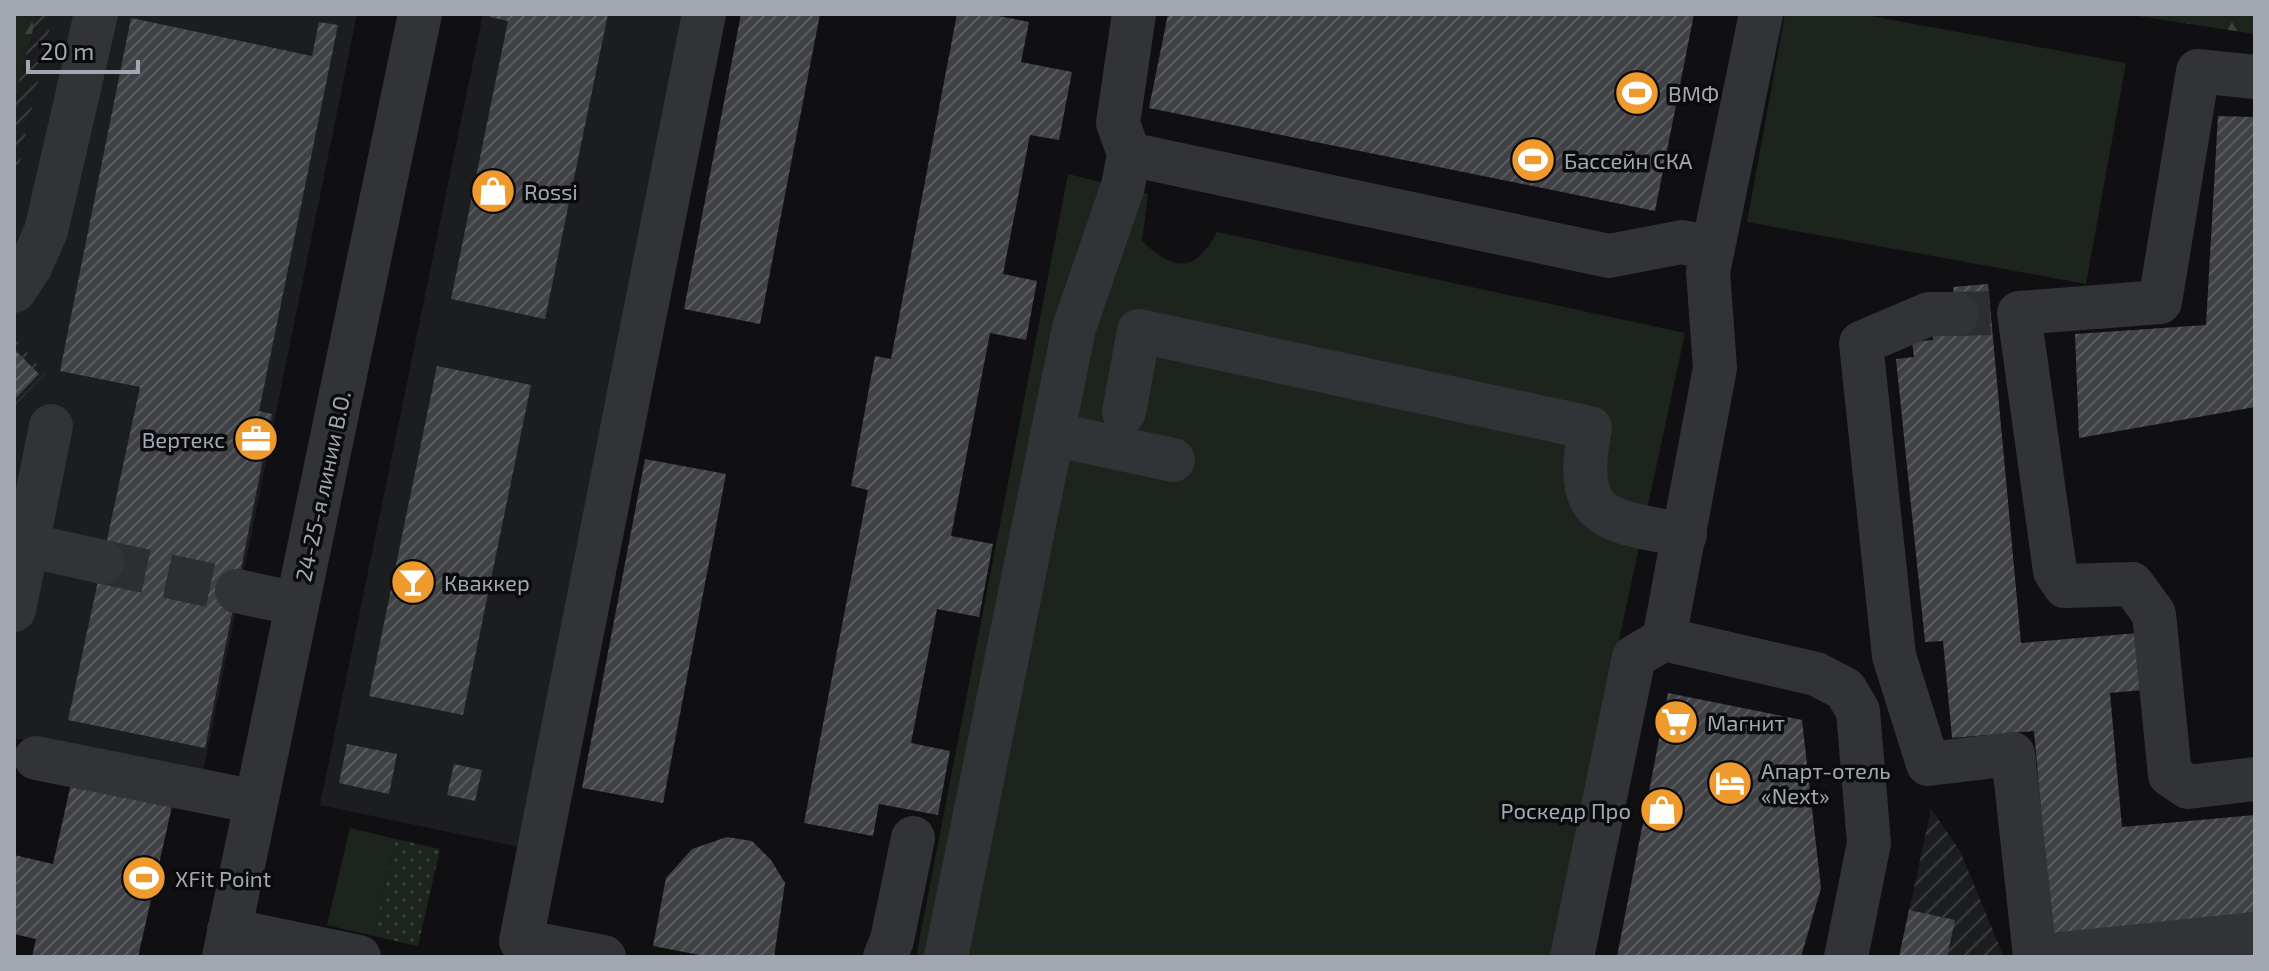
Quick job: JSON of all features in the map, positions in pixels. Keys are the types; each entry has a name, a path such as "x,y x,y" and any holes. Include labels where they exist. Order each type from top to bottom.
{"street":[{"path":"14,291 30,267 46,231 96,14"},
{"path":"604,957 521,941 704,14"},
{"path":"946,957 1074,328 1123,186 1129,154 1118,123 1134,14"},
{"path":"1664,639 1715,368 1708,272 1761,14"},
{"name":"24-25-я линии В.О.","path":"226,944 297,604 411,16"},
{"path":"2255,77 2198,71 2160,302 1929,314 1861,343 1894,656 1928,764 2013,754 2035,957 2255,934"},
{"path":"1129,154 1609,256 1682,242 1713,249"},
{"path":"1989,313 2055,571 2065,586 2132,584 2154,614 2170,775 2188,787 2255,779"},
{"path":"1124,412 1139,331 1590,428 1583,462 1586,490 1599,511 1620,522 1685,535"},
{"path":"14,610 51,426"},
{"path":"1052,434 1173,460"},
{"path":"27,545 103,562"},
{"path":"237,591 297,604"},
{"path":"1572,957 1634,657 1664,639 1816,674 1845,689 1858,711 1869,843 1846,957"},
{"path":"36,758 256,802"},
{"path":"885,957 892,940 913,838"},
{"path":"226,944 359,957"}],"shaded area":[{"path":"14,14 53,14 14,187"},
{"path":"53,14 357,14 202,777 14,738 14,406 44,374 14,337 14,187"},
{"path":"483,14 684,14 519,847 320,805"},
{"path":"14,337 45,374 14,406"},
{"path":"1931,809 1960,851 2004,957 1899,957"}],"green space":[{"path":"14,14 37,14 14,101"},
{"path":"1785,14 1860,14 2126,63 2086,284 1747,222"},
{"path":"2125,14 2255,14 2255,34"},
{"path":"1068,174 1148,194 1142,241 1174,262 1183,264 1192,261 1209,246 1217,232 1685,333 1551,957 916,957"},
{"path":"350,828 396,839 373,936 327,925"},
{"path":"396,839 440,849 418,946 373,936"}],"building":[{"path":"490,14 608,14 545,319 451,299 508,21 490,17"},
{"path":"741,14 820,14 760,324 684,309"},
{"path":"957,14 988,14 1029,22 1021,62 1072,72 1059,140 1030,135 1003,274 1037,281 1026,340 990,333 951,536 993,544 979,617 937,609 911,743 950,751 938,815 879,804 873,836 804,823 868,490 851,486 875,356 891,359"},
{"name":"Бассейн СКА","path":"1168,14 1694,14 1655,211 1149,108"},
{"path":"131,18 312,56 319,22 338,25 259,411 272,414 205,748 68,720 140,387 60,371"},
{"path":"2218,116 2255,117 2255,407 2079,438 2075,334 2206,325"},
{"path":"1988,284 2021,643 2138,633 2143,690 2110,693 2122,827 2255,815 2255,916 2052,933 2034,731 1952,738 1943,641 1925,642 1896,359 1914,357 1912,342 1933,340 1932,326 1958,321 1953,287"},
{"path":"16,351 39,374 14,400 14,354"},
{"path":"437,366 531,385 463,715 369,696"},
{"path":"645,459 726,474 663,803 582,788"},
{"name":"Апарт-отель «Next»","path":"1668,693 1802,720 1821,888 1801,957 1617,957"},
{"path":"347,744 397,754 389,794 339,783"},
{"path":"454,764 482,770 475,801 447,795"},
{"path":"72,779 173,802 138,957 32,957 36,939 14,934 14,855 53,864"},
{"path":"727,837 752,841 771,860 785,883 774,957 710,957 653,946 666,878 692,849"},
{"path":"1909,910 1955,920 1947,957 1899,957"}],"tunnel":[{"path":"1957,314 1990,313"},
{"path":"103,562 237,591"}],"place":[{"name":"ВМФ","path":"1637,93"},
{"name":"Бассейн СКА","path":"1533,160"},
{"name":"Rossi","path":"493,191"},
{"name":"Вертекс","path":"256,439"},
{"name":"Кваккер","path":"413,582"},
{"name":"Магнит","path":"1676,722"},
{"name":"Апарт-отель «Next»","path":"1730,783"},
{"name":"Роскедр Про","path":"1662,810"},
{"name":"XFit Point","path":"144,878"}]}
